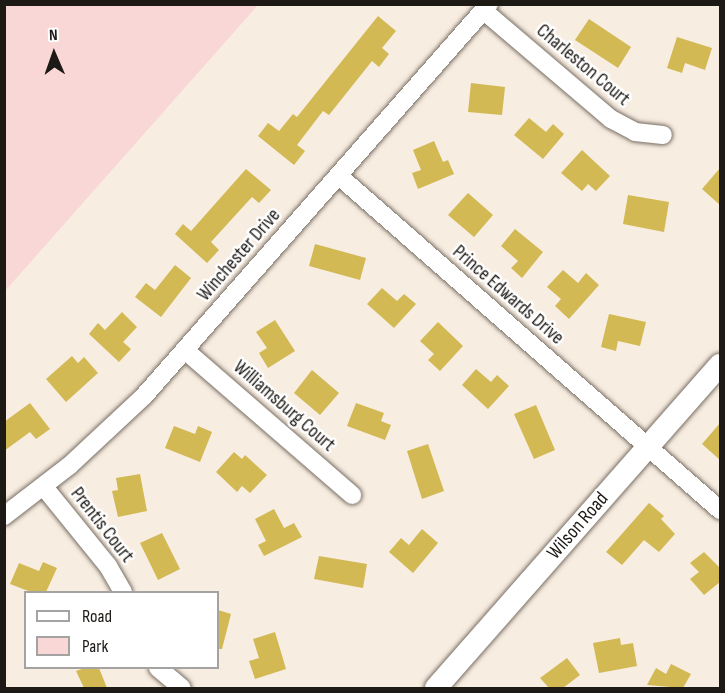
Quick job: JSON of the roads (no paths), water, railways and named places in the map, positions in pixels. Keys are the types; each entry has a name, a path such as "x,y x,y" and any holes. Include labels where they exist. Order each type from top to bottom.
{"street":[{"name":"Charleston Court","path":"486,8 611,119 635,132 663,135"},
{"name":"Winchester Drive","path":"4,516 44,487 111,429 186,351 486,8"},
{"name":"Prince Edwards Drive","path":"339,176 720,510"},
{"name":"Williamsburg Court","path":"186,351 352,495"},
{"name":"Wilson Road","path":"436,688 720,365"},
{"name":"Prentis Court","path":"44,487 108,566 122,591"},
{"path":"159,669 182,688"}]}
